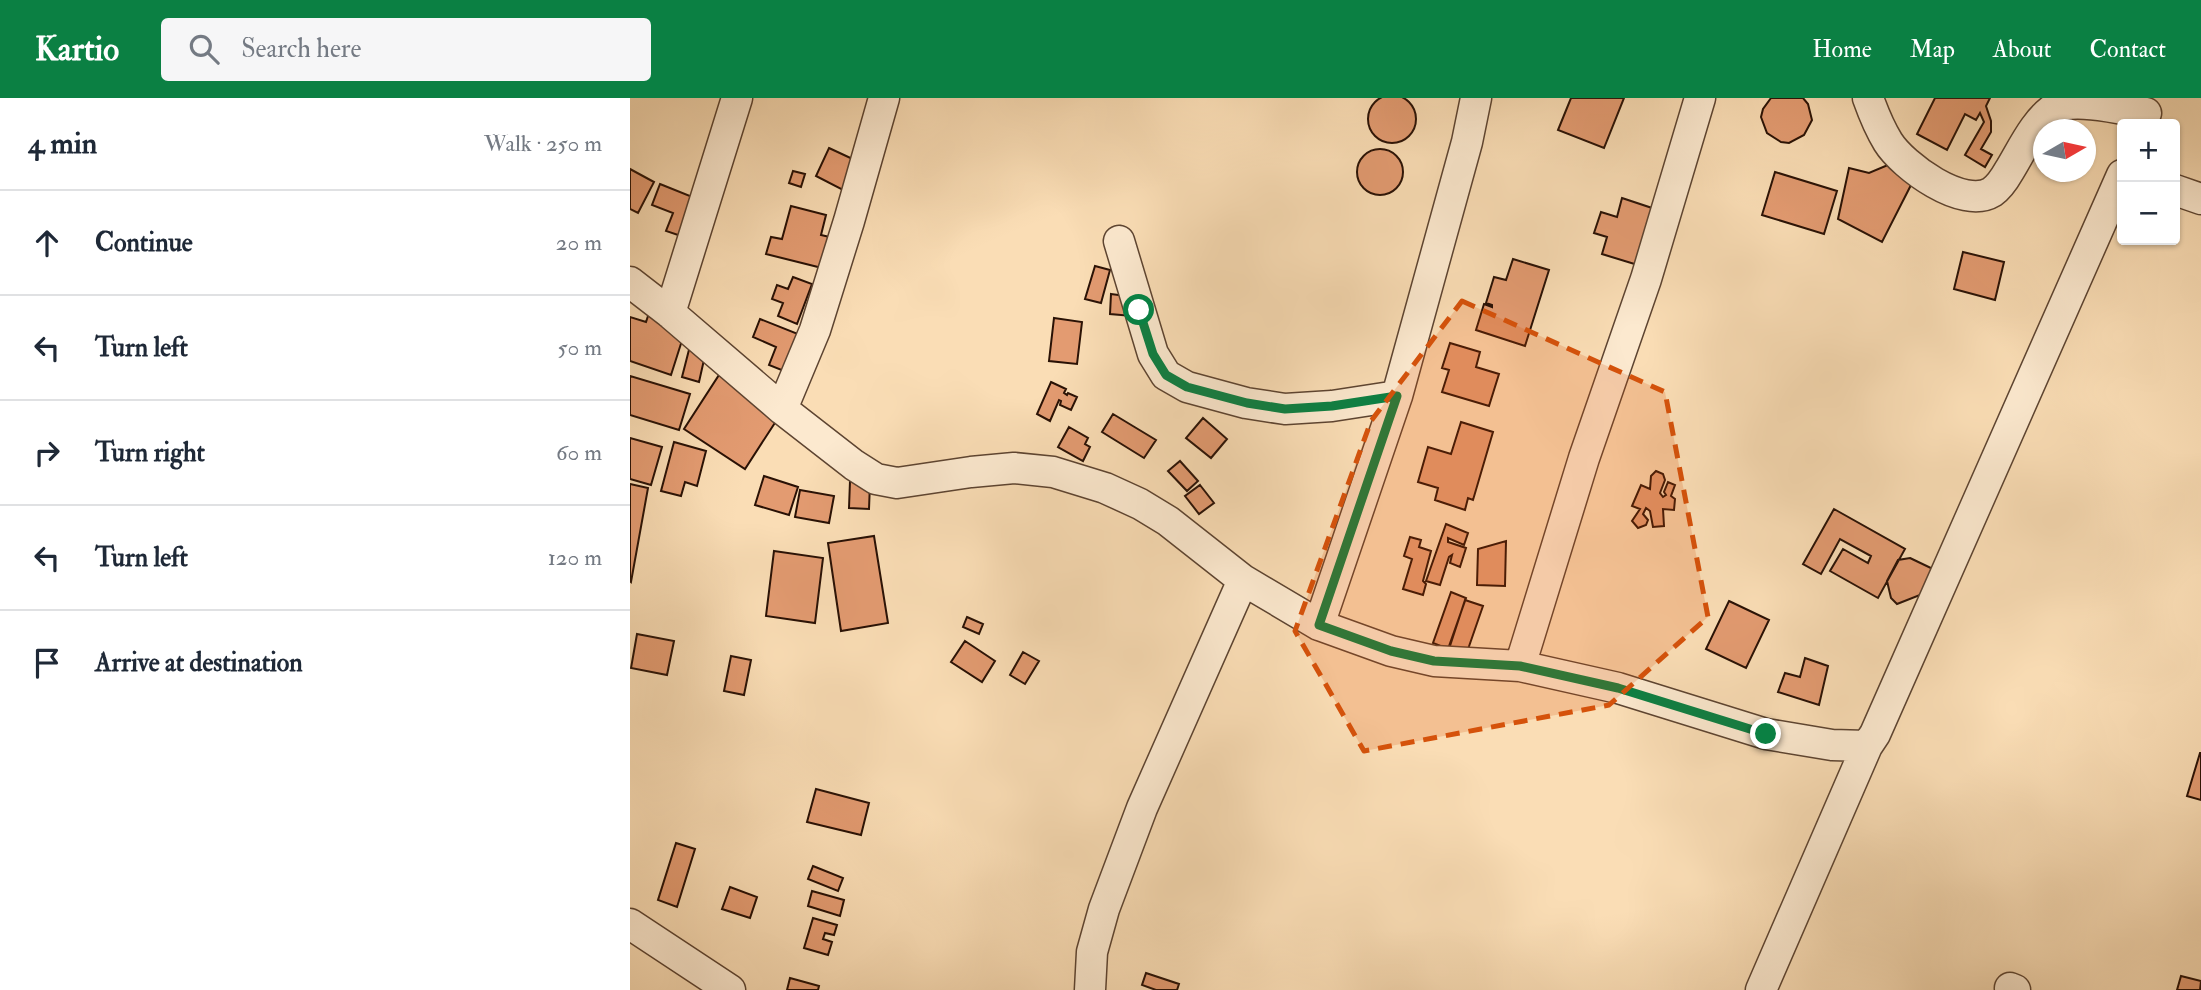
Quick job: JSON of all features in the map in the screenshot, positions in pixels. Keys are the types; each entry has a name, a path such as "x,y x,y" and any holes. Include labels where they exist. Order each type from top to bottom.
{"street":[{"path":"670,313 737,98"},
{"path":"782,408 815,330 884,98"},
{"path":"1319,625 1397,396 1467,142 1476,98"},
{"path":"1520,666 1584,458 1646,279 1700,98"},
{"path":"1868,98 1889,143 1910,166 1936,183 1962,194 1978,196 1992,192 2004,179 2042,119 2056,107 2068,102 2085,102 2146,112"},
{"path":"1761,990 2119,182"},
{"path":"2180,192 2201,199"},
{"path":"1119,241 1153,354 1166,375 1187,387 1247,403 1285,409 1332,406 1397,396"},
{"path":"630,282 782,408 876,480 897,483 1014,468 1053,472 1105,488 1140,504 1167,521 1243,580 1319,625 1391,651 1434,661 1520,666 1618,688 1766,734 1832,745 1867,746"},
{"path":"1090,990 1092,952 1118,871 1142,808 1243,580"},
{"path":"630,924 730,990"}],"highlighted area":[{"path":"1462,301 1665,392 1708,617 1609,705 1364,751 1295,631 1371,421"}],"building":[{"path":"1392,95 1409,102 1416,119 1409,136 1392,143 1375,136 1368,119 1375,102"},
{"path":"1571,98 1624,98 1604,148 1558,130"},
{"path":"1771,98 1803,98 1808,104 1812,120 1804,135 1789,143 1781,142 1767,133 1761,117"},
{"path":"1935,98 1990,98 1986,106 1991,132 1981,149 1992,155 1985,167 1965,155 1984,122 1980,113 1976,120 1965,114 1947,150 1917,134"},
{"path":"829,148 857,161 843,190 816,176"},
{"path":"1380,149 1396,156 1403,172 1396,188 1380,195 1364,188 1357,172 1364,156"},
{"path":"1895,162 1912,183 1882,242 1838,219 1849,168 1869,173"},
{"path":"630,169 654,182 638,213 630,209"},
{"path":"793,171 805,174 801,187 789,183"},
{"path":"1775,172 1837,191 1824,234 1762,215"},
{"path":"660,184 695,198 681,236 666,231 673,213 652,205"},
{"path":"1622,198 1658,210 1641,266 1602,254 1607,237 1594,233 1601,212 1617,217"},
{"path":"791,206 826,215 821,235 834,238 826,269 766,254 771,237 782,239"},
{"path":"1963,252 2004,262 1995,300 1954,289"},
{"path":"1513,259 1549,270 1525,346 1476,330 1484,304 1492,307 1486,303 1494,277 1506,280"},
{"path":"1095,266 1110,270 1101,303 1085,299"},
{"path":"793,277 812,284 797,324 778,316 783,303 772,299 777,285 788,289"},
{"path":"1111,294 1134,297 1132,316 1110,314"},
{"path":"650,310 685,331 671,375 630,361 630,317 646,322"},
{"path":"1054,318 1082,322 1077,364 1049,361"},
{"path":"760,319 803,336 789,373 769,365 776,347 753,337"},
{"path":"692,338 708,342 699,382 682,377"},
{"path":"1450,343 1480,352 1476,367 1499,374 1489,406 1442,392 1449,370 1442,368"},
{"path":"719,375 780,415 745,469 684,429"},
{"path":"630,376 690,394 679,430 630,415"},
{"path":"1051,382 1066,389 1064,393 1067,395 1068,393 1077,397 1071,410 1060,405 1059,400 1050,421 1037,414"},
{"path":"1113,414 1156,440 1144,458 1102,432"},
{"path":"1203,418 1227,439 1211,458 1186,438"},
{"path":"1461,422 1493,432 1473,500 1468,498 1465,510 1435,500 1438,488 1418,482 1428,447 1451,454"},
{"path":"1069,427 1088,438 1085,444 1090,447 1083,461 1058,447"},
{"path":"630,438 662,447 651,485 630,479"},
{"path":"674,442 706,451 697,486 685,482 681,496 661,491"},
{"path":"1180,461 1198,481 1187,491 1168,471"},
{"path":"1656,471 1663,474 1665,480 1660,493 1663,497 1666,495 1664,492 1668,482 1675,485 1671,496 1675,499 1674,510 1663,509 1664,526 1653,527 1650,511 1646,508 1643,514 1648,520 1646,525 1638,528 1632,521 1640,509 1632,506 1641,485 1650,489 1651,476"},
{"path":"764,476 798,487 789,515 755,505"},
{"path":"850,481 870,483 869,509 849,508"},
{"path":"630,484 648,488 631,582 630,581"},
{"path":"1200,485 1214,503 1199,514 1185,496"},
{"path":"800,490 834,496 829,523 795,517"},
{"path":"1834,509 1905,549 1878,598 1830,571 1843,549 1868,563 1871,556 1840,539 1821,574 1803,564"},
{"path":"1446,524 1468,533 1464,545 1448,538 1448,542 1466,548 1460,567 1450,563 1452,555 1449,557 1440,585 1426,581"},
{"path":"874,536 888,623 841,631 828,543"},
{"path":"1410,537 1421,540 1419,547 1431,551 1423,581 1426,584 1423,595 1403,589 1412,559 1404,556"},
{"path":"1506,541 1505,586 1477,585 1478,549"},
{"path":"774,551 823,558 815,623 766,616"},
{"path":"1910,558 1933,569 1920,595 1897,604 1891,598 1887,581 1898,560"},
{"path":"1451,592 1466,598 1448,649 1433,643"},
{"path":"1465,600 1483,606 1466,655 1449,649"},
{"path":"1729,601 1769,620 1746,668 1706,649"},
{"path":"967,617 983,624 979,634 963,627"},
{"path":"637,634 674,641 667,675 631,668"},
{"path":"965,641 995,661 982,682 951,662"},
{"path":"1023,652 1039,661 1025,684 1010,675"},
{"path":"731,656 751,660 744,695 724,691"},
{"path":"1805,658 1828,666 1819,705 1778,692 1785,673 1800,677"},
{"path":"2201,753 2201,800 2187,796"},
{"path":"816,789 869,803 861,835 807,822"},
{"path":"676,843 695,849 677,907 658,900"},
{"path":"813,866 843,878 838,891 808,879"},
{"path":"730,887 757,897 750,918 722,909"},
{"path":"812,891 844,900 840,916 808,906"},
{"path":"813,918 837,925 834,935 825,933 823,939 832,942 828,955 804,948"},
{"path":"1146,973 1179,984 1177,990 1156,990 1142,985"},
{"path":"2181,976 2201,981 2200,990 2177,990"},
{"path":"790,978 819,986 818,990 787,990"}],"route":[{"path":"1139,310 1153,354 1166,375 1187,387 1247,403 1285,409 1332,406 1397,396 1319,625 1391,651 1434,661 1520,666 1618,688 1766,734"}]}
